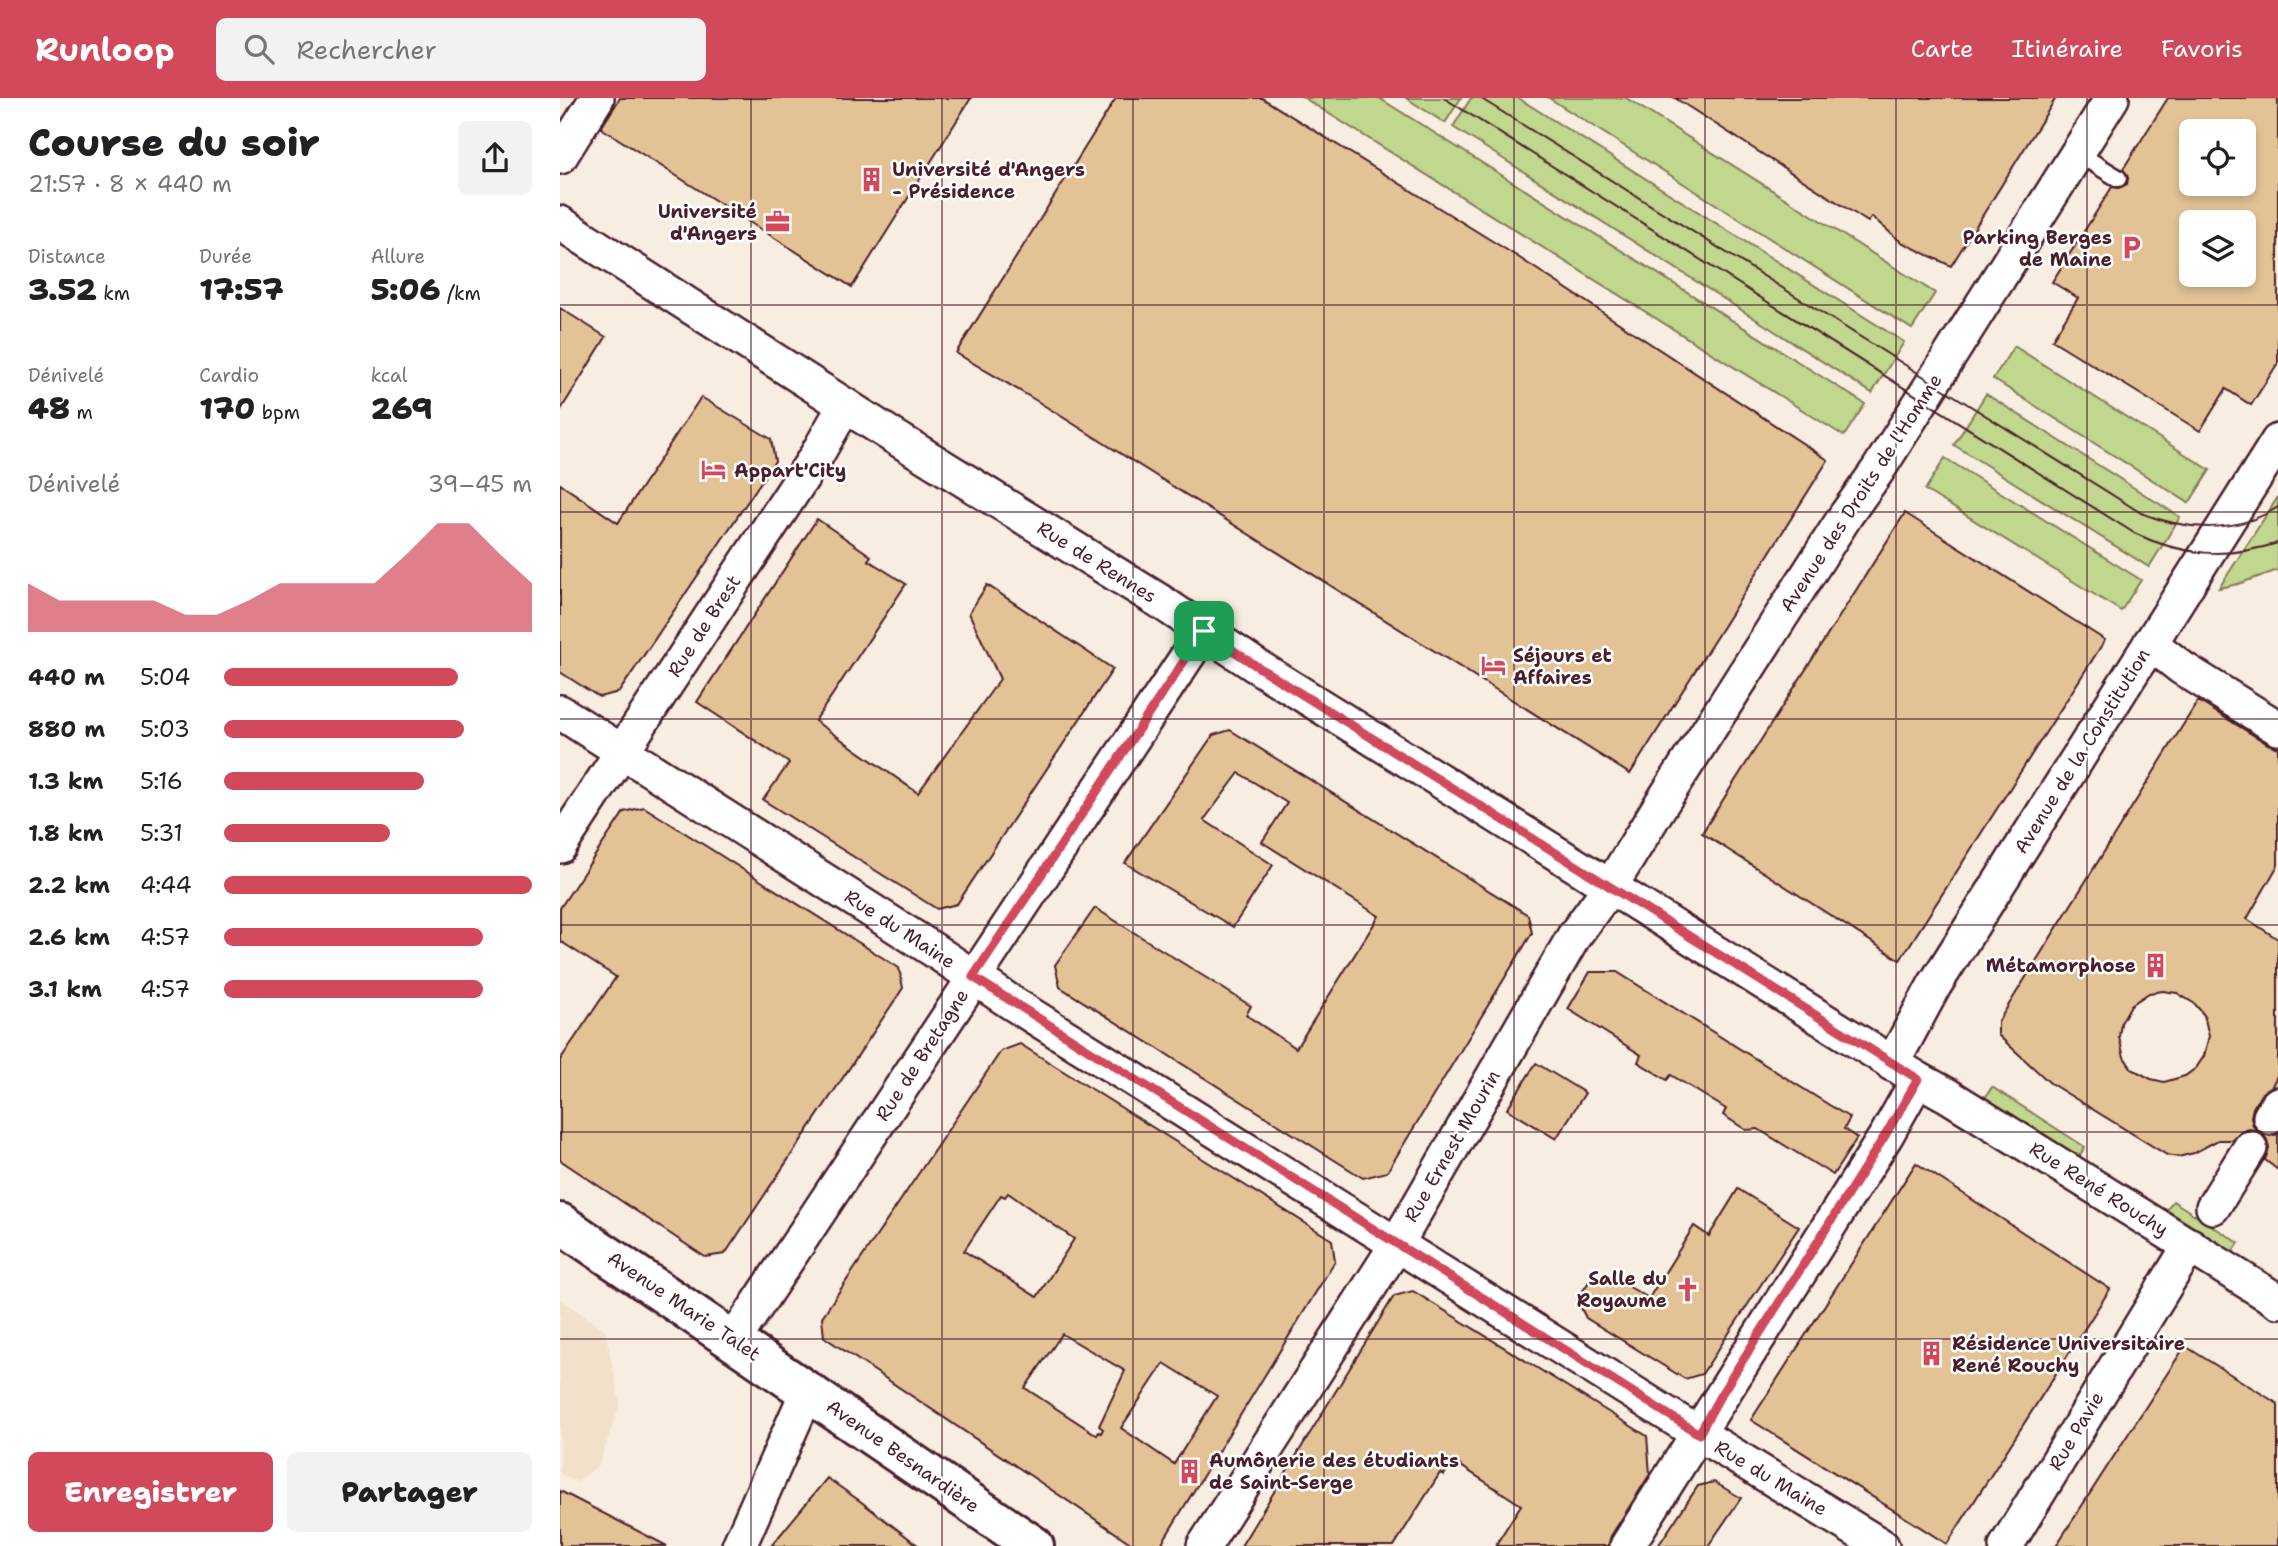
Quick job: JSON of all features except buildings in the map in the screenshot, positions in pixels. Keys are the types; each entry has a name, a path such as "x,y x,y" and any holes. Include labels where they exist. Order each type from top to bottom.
{"main road":[{"name":"Avenue Marie Talet","path":"560,1223 808,1390"},
{"name":"Avenue Besnardière","path":"808,1390 1034,1546"}],"street":[{"path":"560,157 597,98"},
{"name":"Avenue des Droits de l'Homme","path":"1610,887 1846,515 1878,470 2112,98"},
{"name":"Rue de Rennes","path":"560,223 1905,1072"},
{"name":"Rue de Brest","path":"560,846 815,458 845,405"},
{"name":"Avenue de la Constitution","path":"1628,1546 1886,1134 1934,986 2278,441"},
{"name":"Rue de Bretagne","path":"734,1340 1204,631"},
{"path":"2151,643 2182,668 2278,728"},
{"name":"Rue du Maine","path":"560,712 973,977 1699,1434 1882,1546"},
{"name":"Rue Ernest Mourin","path":"1204,1546 1396,1242 1574,936 1610,887"},
{"name":"Rue René Rouchy","path":"1905,1072 1947,1095 2278,1301"},
{"path":"2213,1208 2250,1148"},
{"name":"Rue Pavie","path":"2006,1546 2190,1245"},
{"path":"739,1546 808,1390"}],"lane":[{"path":"2077,153 2118,178"}],"shaded area":[{"path":"560,1299 605,1330 620,1403 599,1465 577,1482 560,1474"}],"green space":[{"path":"1304,98 1379,98 1865,404 1844,436"},
{"path":"1406,98 1461,98 1445,123"},
{"path":"1471,98 1518,98 1904,342 1872,393 1453,127"},
{"path":"1549,98 1626,98 1935,293 1912,329"},
{"path":"2014,346 2210,470 2189,503 1993,379"},
{"path":"1986,394 2180,517 2149,567 1954,445"},
{"path":"1945,458 2141,580 2121,611 1925,490"},
{"path":"2278,497 2278,570 2219,588"},
{"path":"1992,1087 2085,1147 2078,1158 1985,1098"},
{"path":"2173,1201 2239,1243 2233,1252 2167,1210"}],"tram line":[{"path":"1444,98 2134,533 2170,547 2205,553 2241,551 2278,543"},
{"path":"1480,98 2141,513 2175,523 2211,527 2245,522 2278,507"}],"place":[{"name":"Université d'Angers - Présidence","path":"872,180"},
{"name":"Université d'Angers","path":"777,222"},
{"name":"Parking Berges de Maine","path":"2132,248"},
{"name":"Appart'City","path":"714,470"},
{"name":"Séjours et Affaires","path":"1493,666"},
{"name":"Métamorphose","path":"2156,965"},
{"name":"Salle du Royaume","path":"1687,1289"},
{"name":"Résidence Universitaire René Rouchy","path":"1932,1354"},
{"name":"Aumônerie des étudiants de Saint-Serge","path":"1189,1471"}],"route":[{"path":"1204,631 1918,1079 1699,1434 973,977 1204,631"}]}
